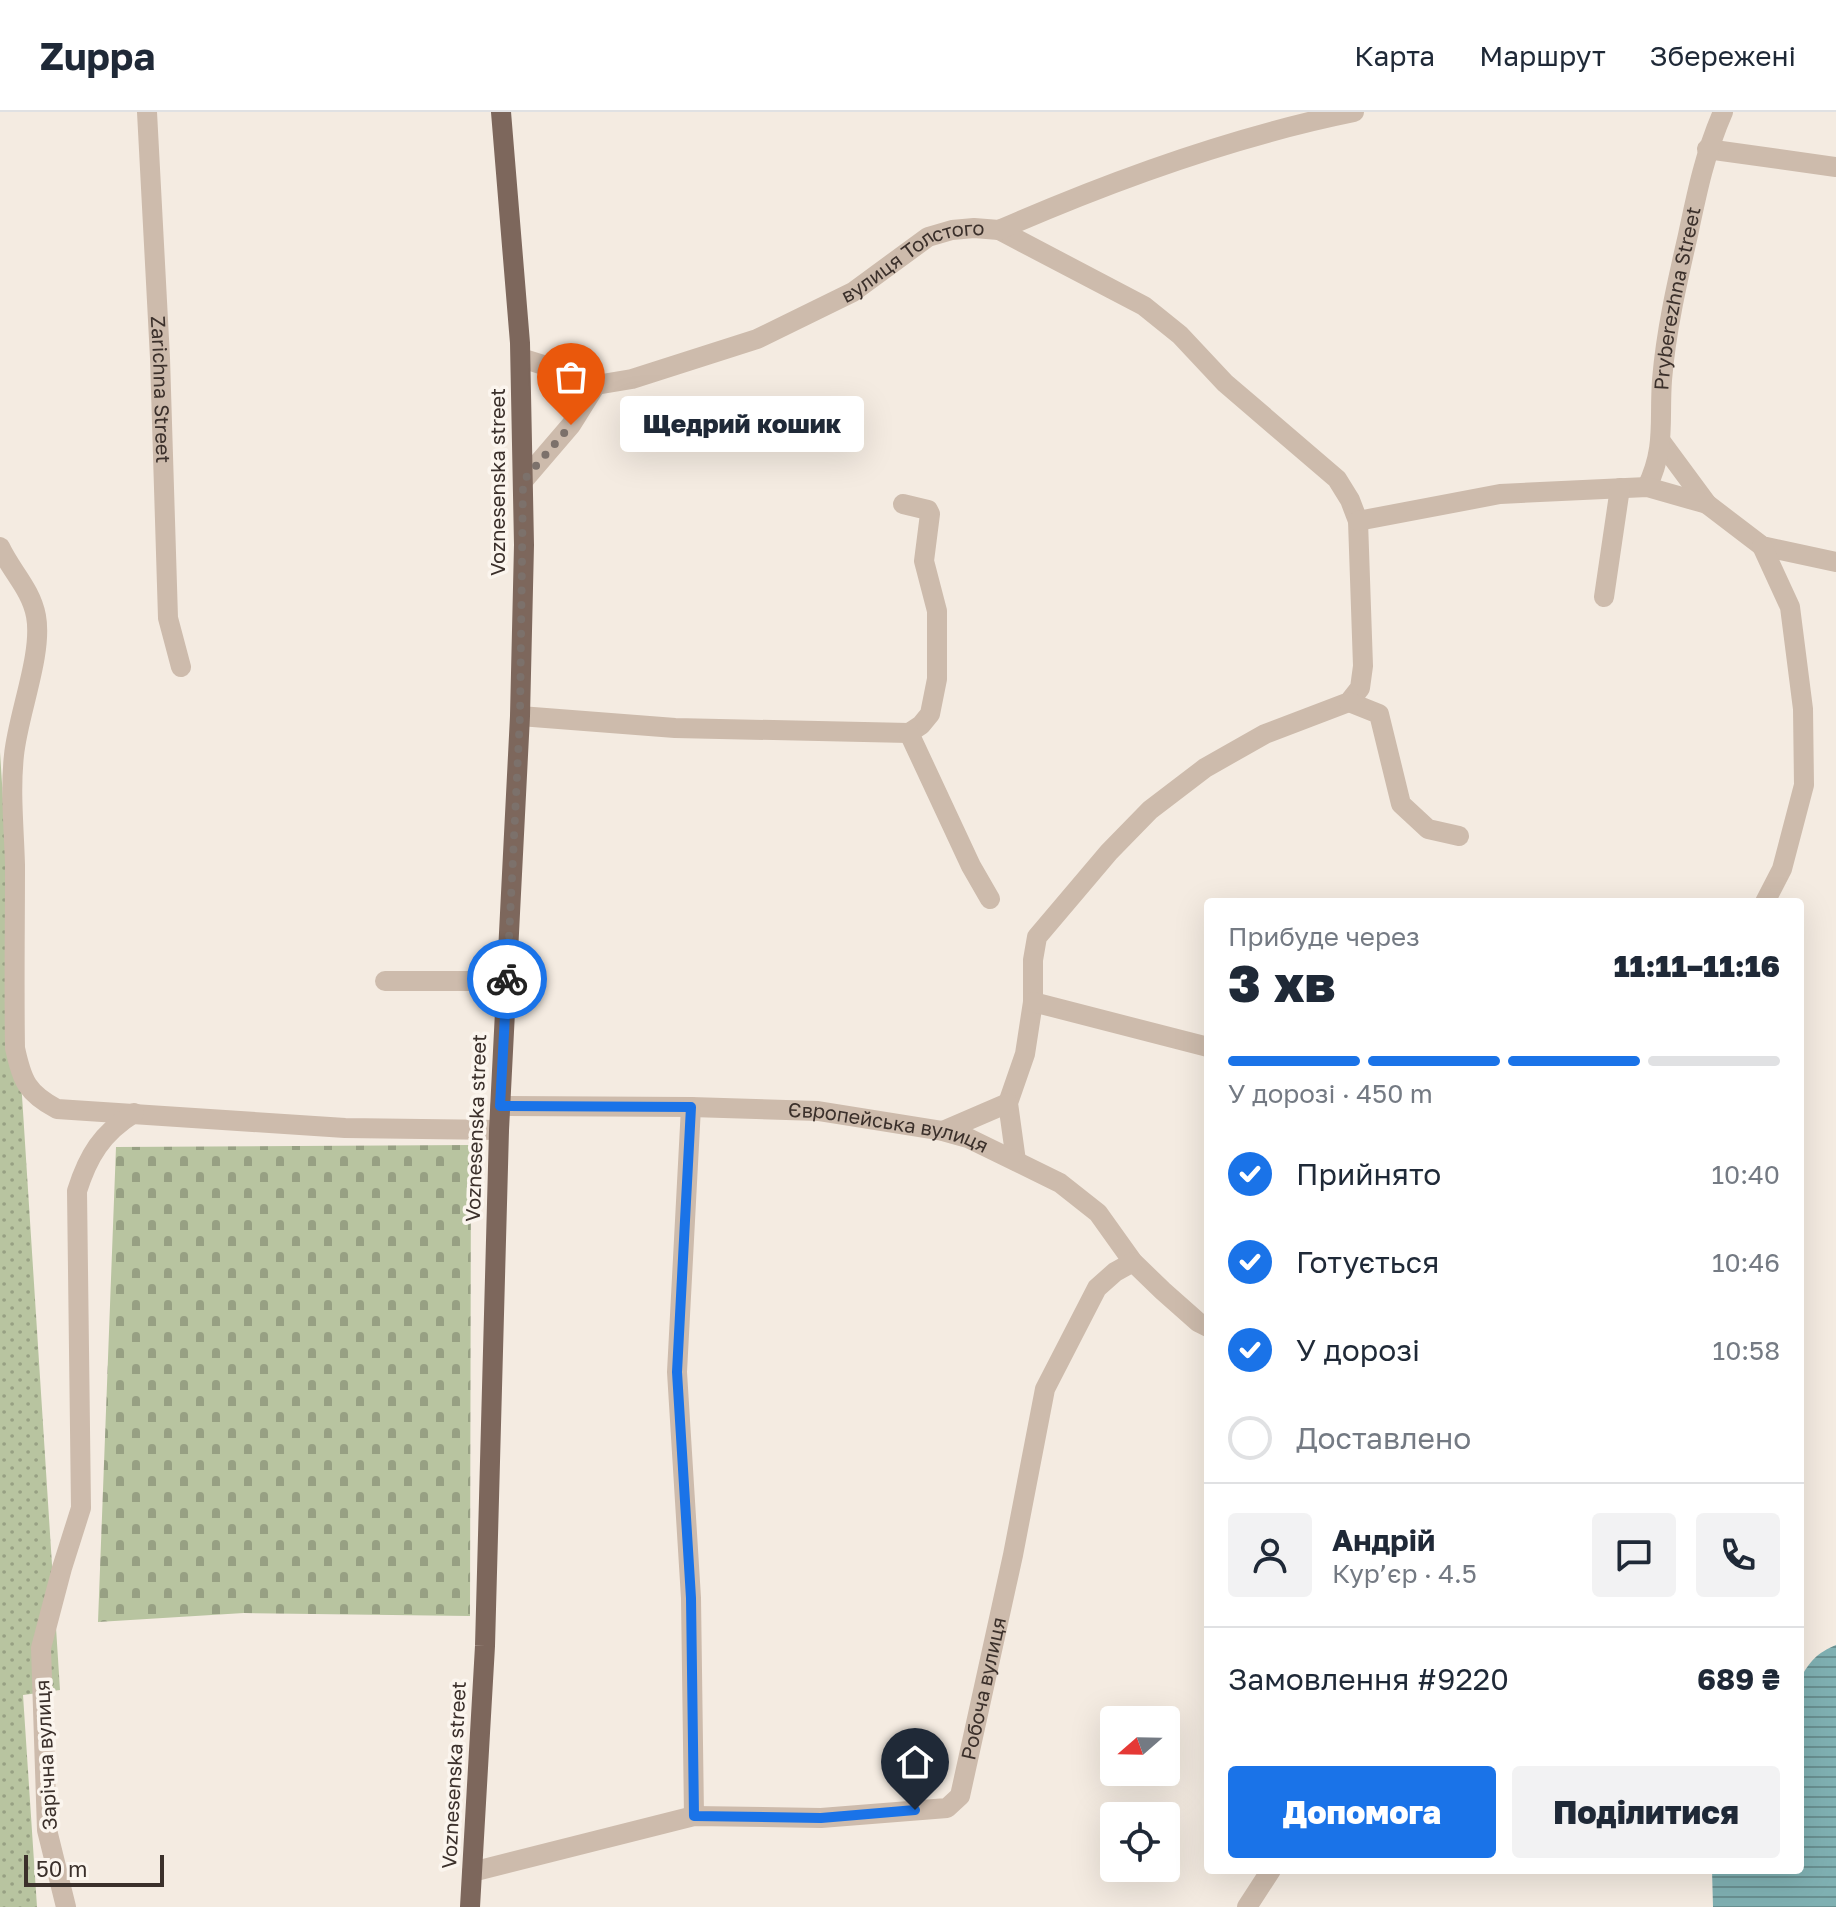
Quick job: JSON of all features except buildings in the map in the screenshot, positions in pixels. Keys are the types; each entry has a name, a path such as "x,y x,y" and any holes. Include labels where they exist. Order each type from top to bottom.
{"main road":[{"name":"Voznesenska street","path":"470,1907 485,1646 499,1130 520,716 521,358 501,112"}],"street":[{"name":"Zarichna Street","path":"147,112 160,358 168,618 181,667"},
{"name":"вулиця Толстого","path":"596,385 632,379 757,339 853,292 928,237 963,229 999,230 1153,169 1284,126 1354,112"},
{"name":"Pryberezhna Street","path":"1647,487 1662,443 1662,380 1676,286 1707,149 1723,112"},
{"path":"1707,149 1836,167"},
{"path":"999,230 1144,306 1180,335 1225,383 1337,479 1358,521 1363,666 1360,688 1349,702 1265,734 1205,768 1150,810 1109,852 1037,937 1033,960 1033,1002 1025,1054 1008,1103 1016,1161"},
{"path":"521,358 596,385 571,425 523,481"},
{"path":"1662,443 1707,504 1762,546 1836,562"},
{"path":"1358,521 1500,494 1620,488 1647,487 1707,504"},
{"path":"1604,597 1620,488"},
{"path":"520,716 675,728 909,733 930,714 937,679 937,611 924,561 930,514 928,510 903,504"},
{"path":"1762,546 1790,607 1803,709 1804,785 1782,869 1767,898"},
{"path":"0,547 6,561 29,592 37,618 35,655 14,753 11,803 15,860 15,1048 21,1077 37,1098 57,1109 345,1128 499,1130"},
{"path":"1349,702 1379,714 1401,804 1428,829 1459,836"},
{"path":"909,733 971,866 990,899"},
{"path":"0,780 11,803"},
{"path":"385,981 507,981"},
{"path":"1033,1002 1204,1046"},
{"path":"943,1131 1008,1103"},
{"name":"Європейська вулиця","path":"500,1106 818,1111 943,1131 968,1138 1060,1183 1098,1213 1133,1262 1204,1325"},
{"path":"691,1107 677,1372 691,1598 694,1816"},
{"name":"Зарічна вулиця","path":"66,1907 47,1830 41,1648 81,1508 77,1191 86,1164 99,1140 134,1113"},
{"name":"Робоча вулиця","path":"472,1872 694,1816 821,1818 947,1808 960,1796 1013,1555 1045,1389 1097,1288 1115,1272 1133,1262"},
{"path":"1247,1907 1268,1874"}],"green space":[{"path":"0,752 60,1690 23,1695 37,1907 0,1907"},
{"path":"471,1145 470,1616 244,1613 98,1622 116,1147"}],"water":[{"path":"1836,1645 1836,1907 1713,1907 1712,1874 1804,1874 1804,1672 1824,1651"}],"way so far":[{"path":"507,979 520,716 523,481 571,425"}],"place":[{"name":"Щедрий кошик","path":"571,425"}],"route":[{"path":"507,979 500,1106 691,1107 677,1372 691,1598 694,1816 821,1818 915,1810"}]}
